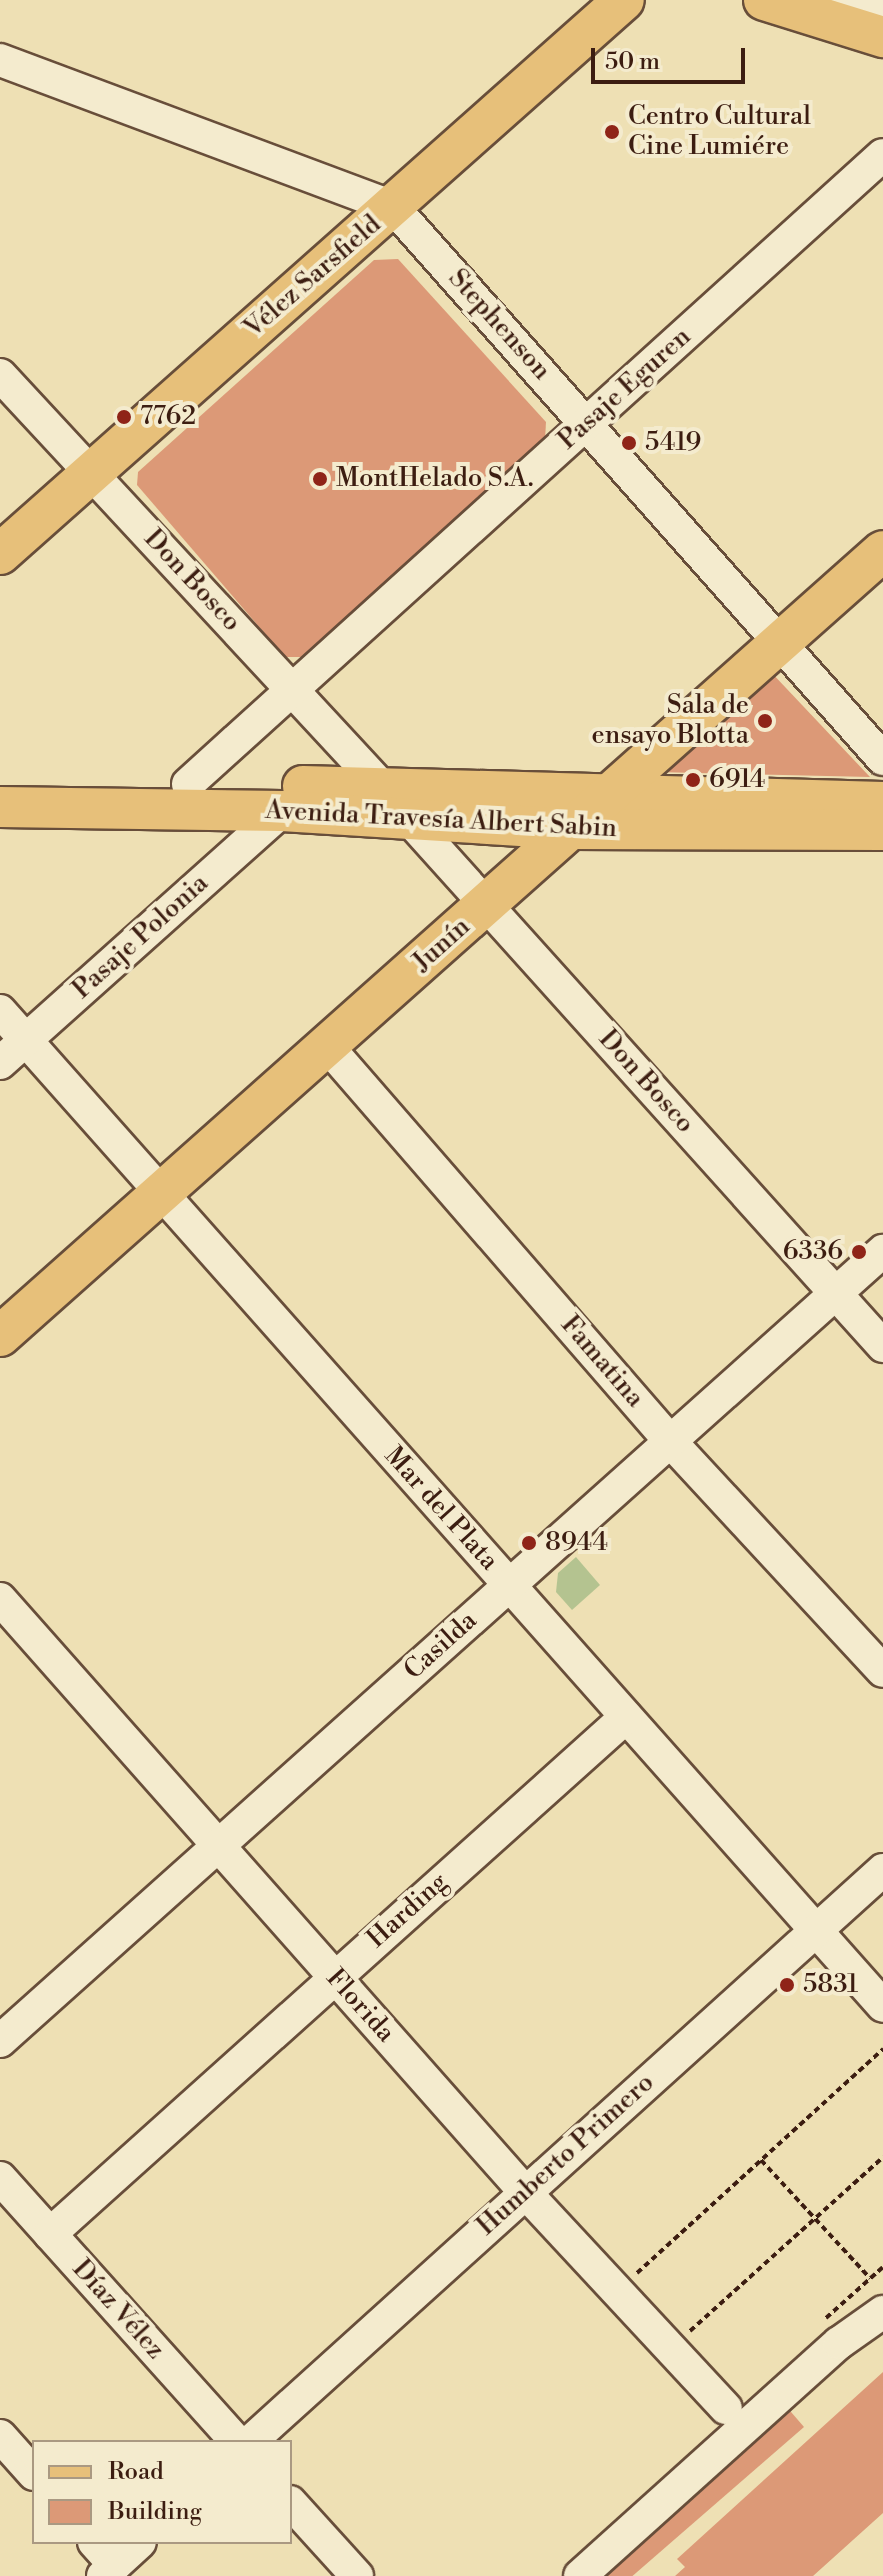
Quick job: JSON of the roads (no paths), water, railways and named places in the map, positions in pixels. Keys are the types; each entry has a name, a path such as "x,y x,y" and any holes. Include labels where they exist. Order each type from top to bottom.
{"main road":[{"name":"Vélez Sarsfield","path":"0,554 624,0"},
{"path":"764,0 878,23"},
{"name":"Junín","path":"0,1336 883,551"},
{"name":"Avenida Travesía Albert Sabin","path":"0,780 883,802"},
{"name":"Avenida Travesía Albert Sabin","path":"0,807 282,811 572,829 883,830"}],"street":[{"path":"818,0 878,23"},
{"name":"Stephenson","path":"0,60 393,207 883,759"},
{"name":"Pasaje Eguren","path":"188,784 882,157"},
{"name":"Don Bosco","path":"0,375 294,688 383,788"},
{"name":"Pasaje Polonia","path":"0,1063 282,811"},
{"name":"Don Bosco","path":"409,819 883,1346"},
{"name":"Mar del Plata","path":"0,1011 883,2006"},
{"name":"Famatina","path":"328,1047 670,1441 883,1671"},
{"name":"Casilda","path":"0,2041 883,1251"},
{"name":"Florida","path":"0,1599 525,2192 726,2408"},
{"name":"Harding","path":"50,2234 626,1717"},
{"name":"Humberto Primero","path":"252,2440 883,1870"},
{"name":"Díaz Vélez","path":"0,2178 235,2440"},
{"path":"580,2576 839,2343 883,2312"},
{"path":"0,2436 32,2472"},
{"path":"292,2504 357,2576"},
{"path":"104,2561 136,2544"}],"place":[{"name":"Centro Cultural Cine Lumiére","path":"612,132"},
{"name":"7762","path":"124,417"},
{"name":"5419","path":"629,443"},
{"name":"MontHelado S.A.","path":"320,479"},
{"name":"Sala de ensayo Blotta","path":"765,721"},
{"name":"6914","path":"693,780"},
{"name":"6336","path":"859,1252"},
{"name":"8944","path":"529,1543"},
{"name":"5831","path":"787,1985"}]}
